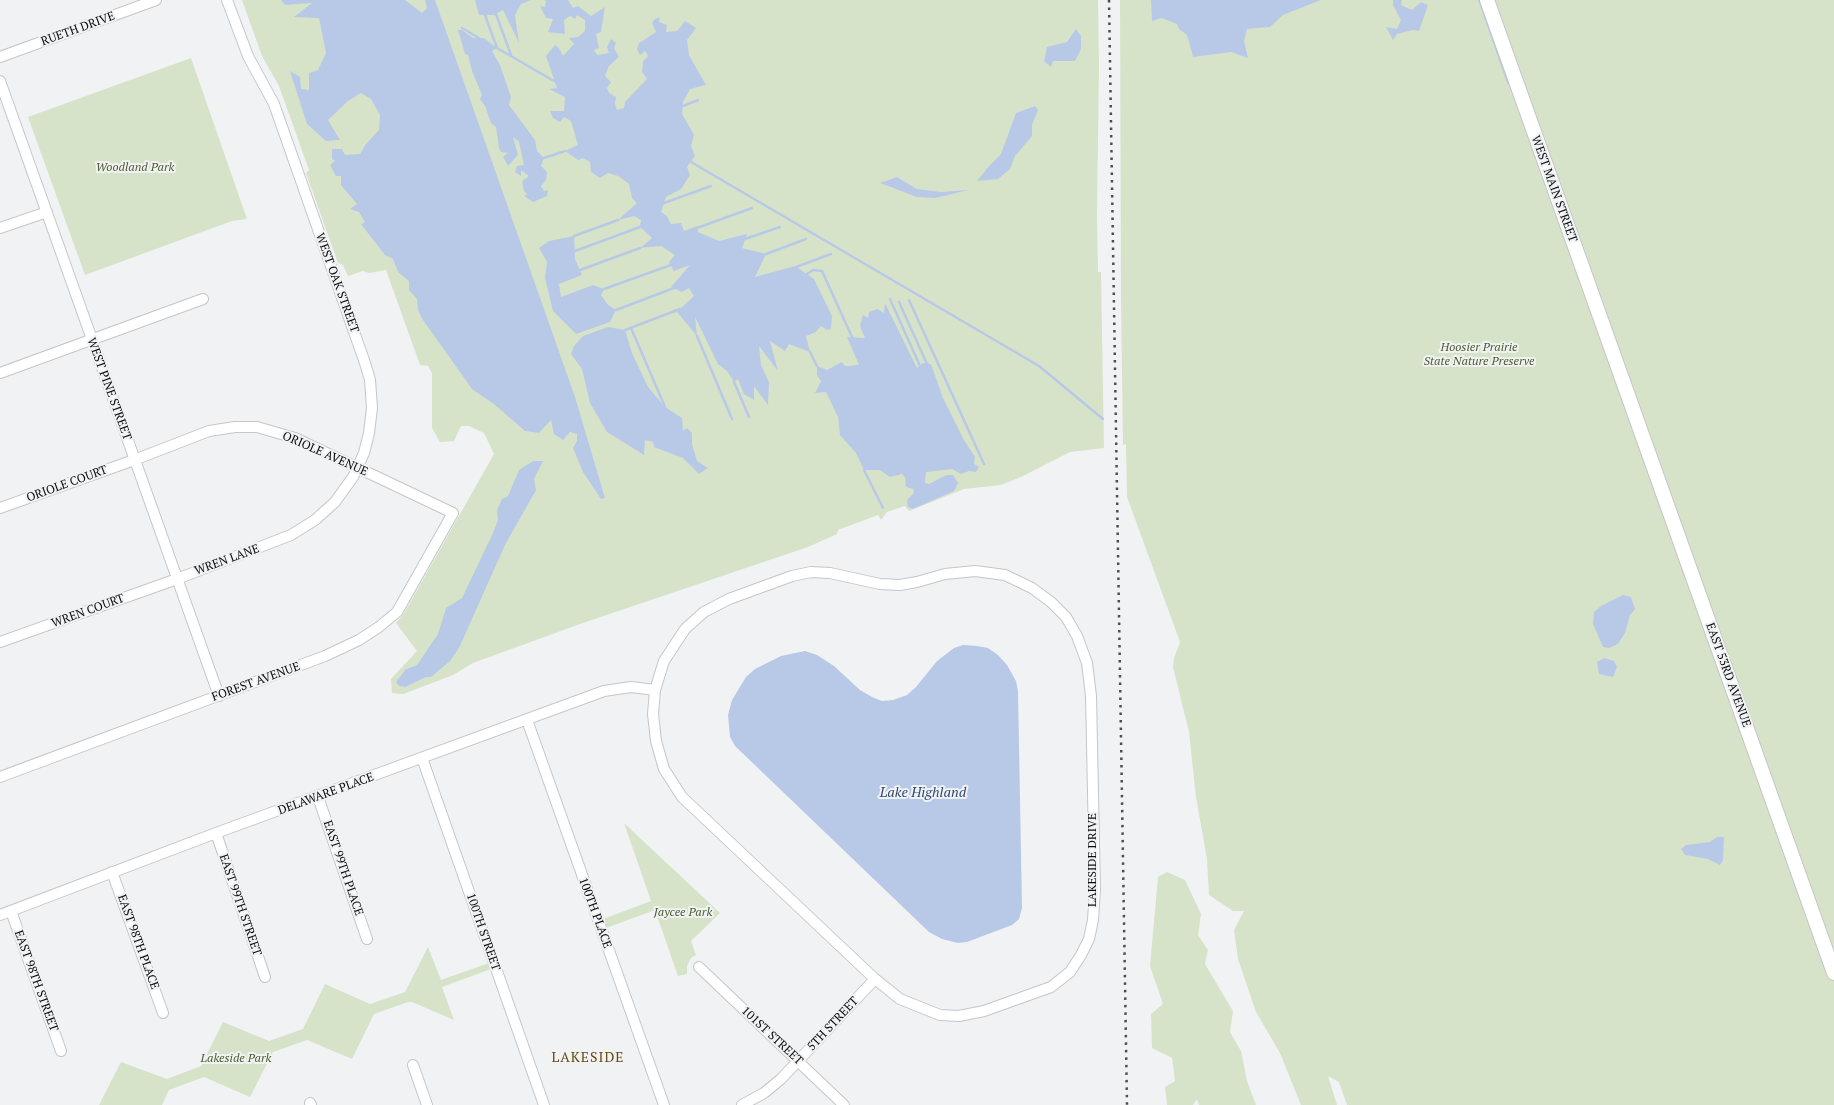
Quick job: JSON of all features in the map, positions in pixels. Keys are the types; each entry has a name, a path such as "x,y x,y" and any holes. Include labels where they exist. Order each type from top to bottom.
{"street":[{"name":"RUETH DRIVE","path":"0,57 156,0"},
{"name":"WEST OAK STREET","path":"227,0 248,56 274,104 365,363 371,389 371,414 367,444 358,468 341,495 322,515 299,531 276,542"},
{"name":"WEST MAIN STREET","path":"1486,0 1622,378"},
{"name":"WEST PINE STREET","path":"0,82 219,696"},
{"path":"0,228 47,212"},
{"path":"0,372 203,299"},
{"name":"EAST 53RD AVENUE","path":"1622,378 1834,973"},
{"name":"ORIOLE AVENUE","path":"134,460 209,431 257,426 295,438 452,513"},
{"name":"ORIOLE COURT","path":"0,508 134,460"},
{"name":"FOREST AVENUE","path":"0,777 337,652 359,640 384,624 400,608 452,513"},
{"name":"WREN LANE","path":"177,579 276,542"},
{"name":"LAKESIDE DRIVE","path":"975,571 1006,575 1032,588 1052,602 1066,617 1077,636 1087,663 1091,696 1095,890 1093,920 1089,939 1070,972 1051,987 984,1011 959,1016 940,1015 920,1008 900,999 875,979 682,797 664,769 656,741 653,714 655,690 664,661 684,628 698,618 729,599 792,576 812,572 880,584 900,585 945,574 975,571"},
{"name":"WREN COURT","path":"0,642 177,579"},
{"name":"DELAWARE PLACE","path":"0,915 216,833 604,691 631,687 655,690"},
{"name":"100TH PLACE","path":"527,720 664,1105"},
{"name":"100TH STREET","path":"422,758 544,1105"},
{"name":"EAST 99TH PLACE","path":"318,797 367,939"},
{"name":"EAST 99TH STREET","path":"216,833 265,976"},
{"name":"EAST 98TH PLACE","path":"112,872 163,1013"},
{"name":"EAST 98TH STREET","path":"11,911 61,1051"},
{"name":"101ST STREET","path":"699,967 844,1105"},
{"name":"5TH STREET","path":"742,1105 764,1093 798,1061 875,979"},
{"path":"413,1065 427,1105"}],"green space":[{"path":"242,0 1098,0 1097,214 1098,272 1101,272 1104,448 1070,452 1001,485 964,489 909,511 905,506 887,512 881,520 878,515 838,530 837,534 808,547 580,624 473,663 453,675 403,694 392,693 391,679 417,651 396,623 403,615 494,454 484,433 469,426 461,426 454,441 440,442 432,428 432,373 428,366 420,365 386,270 369,273 363,271 348,276 343,265 338,263 306,173 309,170 279,86 262,56","holes":["417,665 426,677 406,687 406,669"]},
{"name":"Hoosier Prairie State Nature Preserve","path":"1120,0 1834,0 1834,1105 1347,1105 1339,1082 1328,1076 1337,1105 1301,1105 1280,1053 1256,1012 1238,959 1234,930 1244,911 1233,911 1209,895 1207,859 1196,797 1189,732 1173,667 1180,642 1127,497 1126,444 1123,445"},
{"name":"Woodland Park","path":"191,58 247,219 232,221 85,275 28,117"},
{"name":"Jaycee Park","path":"624,823 720,913 691,941 696,955 691,958 687,966 687,974 678,976 655,910 606,928 603,919 651,901"},
{"path":"1167,872 1185,880 1201,914 1198,935 1208,950 1205,964 1233,1011 1230,1032 1241,1051 1247,1081 1256,1105 1199,1105 1197,1099 1193,1105 1167,1105 1165,1087 1175,1081 1172,1058 1152,1048 1151,1014 1163,1004 1150,966 1158,877"},
{"name":"Lakeside Park","path":"428,947 441,980 489,963 491,969 442,987 454,1020 408,1002 374,1014 352,1059 307,1040 273,1052 250,1097 204,1077 169,1090 162,1105 99,1105 121,1062 167,1079 201,1066 223,1022 269,1041 303,1029 325,984 370,1004 405,992"}],"water":[{"path":"281,0 405,0 422,13 427,8 425,0 435,0 575,397 605,498 601,499 583,472 573,448 577,441 577,434 570,432 563,440 554,434 551,420 539,433 525,431 494,404 472,389 423,320 418,310 417,299 409,290 409,281 398,272 393,259 385,255 361,224 365,222 359,212 350,209 357,204 341,185 341,176 336,176 330,165 335,161 332,159 332,149 342,149 345,155 360,154 366,144 379,130 380,115 371,99 361,93 348,101 328,120 340,140 326,141 307,124 290,71 300,77 301,89 309,90 309,73 318,70 326,53 319,18 294,17 312,3 285,5"},
{"path":"475,0 531,0 521,4 515,15 519,43 503,10 494,15 479,15"},
{"path":"544,0 568,0 573,8 578,6 591,16 605,7 601,32 596,34 599,48 594,50 597,55 609,53 607,47 611,39 616,43 614,48 619,57 609,66 605,76 611,82 607,88 609,93 616,97 615,104 617,110 624,108 625,102 647,79 642,72 643,61 648,56 645,51 640,55 637,49 639,43 656,32 652,23 655,19 660,17 659,22 667,25 666,32 677,31 685,21 696,28 687,40 689,55 706,85 690,89 683,102 682,114 694,135 691,146 695,156 687,167 690,175 681,189 666,197 661,212 667,216 671,224 681,223 684,231 697,226 698,232 719,241 747,234 742,248 766,254 755,277 795,266 814,279 832,316 831,329 827,330 821,326 816,332 806,336 810,352 789,344 785,351 770,341 778,371 759,346 761,365 769,382 768,405 754,386 754,400 744,394 738,379 734,382 727,371 718,364 695,317 697,336 677,312 694,296 689,288 682,292 671,287 690,265 674,271 669,262 675,255 661,246 640,248 652,238 640,227 641,220 634,216 618,220 637,203 632,198 629,184 618,176 608,173 600,178 591,172 590,162 583,158 578,160 565,151 578,145 571,121 564,117 560,122 553,118 550,111 564,111 565,97 549,89 557,88 546,56 555,45 563,56 574,44 569,38 578,37 585,31 585,20 577,15 575,19 570,16 564,20 565,34 548,32 553,19 546,18 540,6 545,7 546,1"},
{"path":"1151,0 1321,0 1283,15 1270,27 1247,29 1244,41 1248,58 1231,52 1193,57 1187,35 1179,29 1177,24 1162,18 1152,21"},
{"path":"1393,0 1402,0 1401,5 1412,10 1421,2 1428,5 1419,31 1413,30 1397,34 1393,40 1386,27 1397,29 1401,20 1393,5"},
{"path":"1478,0 1481,0 1511,87 1507,83"},
{"path":"1076,29 1081,36 1081,49 1075,61 1053,61 1051,67 1044,61 1047,47 1067,42"},
{"path":"458,30 462,30 473,38 484,38 497,48 492,51 500,65 511,97 509,105 535,140 537,151 544,158 541,166 547,172 546,180 541,186 544,191 548,190 547,196 533,202 524,196 527,194 524,191 522,181 529,176 521,170 521,176 515,172 517,166 524,165 519,142 513,137 518,155 508,166 503,157 508,153 501,152 499,148 496,127 491,123 485,106 480,99 482,95 472,71 468,55 465,54"},
{"path":"1035,106 1038,110 1032,125 1032,136 1015,156 1010,169 998,179 977,181 1001,154 1016,113"},
{"path":"897,177 917,189 941,192 969,190 935,198 917,197 880,183"},
{"path":"574,236 575,259 582,275 559,284 561,297 593,285 604,289 601,295 608,305 616,310 610,322 576,334 553,311 545,278 547,262 539,248 549,241"},
{"path":"885,303 917,368 923,363 931,364 943,398 964,440 975,457 974,464 979,467 976,472 969,471 961,474 952,469 926,472 925,483 929,484 946,475 953,475 958,483 954,491 913,509 908,507 907,500 914,493 913,489 906,487 905,477 902,474 890,477 880,470 864,470 856,453 840,435 838,417 826,392 815,393 821,381 817,375 817,366 827,370 842,362 845,366 859,365 847,337 865,338 860,326 863,315 868,318 869,312 877,309 884,313"},
{"path":"608,327 625,330 632,353 648,387 665,407 682,418 683,431 687,428 692,433 692,444 697,461 708,468 699,474 683,458 654,447 653,442 645,440 644,455 607,432 590,403 582,369 571,354 574,346 583,336"},
{"path":"533,461 543,461 534,479 536,490 505,545 459,648 450,661 431,677 426,677 406,687 399,686 396,682 406,669 417,665 438,634 446,608 462,598 493,533 498,520 497,510 502,499 508,496 519,470"},
{"path":"1623,595 1631,597 1635,609 1630,615 1625,633 1618,644 1609,648 1603,647 1593,624 1594,612 1601,606"},
{"name":"Lake Highland","path":"963,645 988,648 1007,665 1016,681 1018,691 1022,908 1019,919 1012,925 967,942 958,943 942,939 929,932 735,746 730,737 728,715 732,700 746,677 755,669 781,656 805,651 817,655 834,666 860,690 882,701 893,700 907,695 937,661 954,648"},
{"path":"1604,658 1614,661 1617,667 1613,677 1599,674 1597,662"},
{"path":"1717,837 1724,837 1723,860 1720,865 1708,859 1685,855 1681,849 1686,845 1710,842"}],"waterway":[{"path":"496,14 511,55"},
{"path":"485,15 497,48 554,81"},
{"path":"462,28 479,38"},
{"path":"683,106 698,100"},
{"path":"544,158 565,151"},
{"path":"691,162 1039,366 1103,419"},
{"path":"664,203 711,186"},
{"path":"697,228 752,208"},
{"path":"574,236 618,220"},
{"path":"575,251 640,227"},
{"path":"745,239 780,227"},
{"path":"766,254 806,239"},
{"path":"580,270 640,248"},
{"path":"796,267 831,254"},
{"path":"604,289 671,265"},
{"path":"807,274 813,270 822,271 852,337"},
{"path":"616,310 674,288"},
{"path":"890,299 920,366"},
{"path":"909,300 984,464"},
{"path":"899,302 927,364"},
{"path":"625,330 680,309"},
{"path":"631,328 665,407"},
{"path":"697,336 732,419"},
{"path":"810,352 817,366"},
{"path":"734,382 749,417"},
{"path":"864,470 883,508"}],"railway":[{"path":"1109,0 1127,1105"}],"district":[{"name":"LAKESIDE","path":"588,1058"}]}
